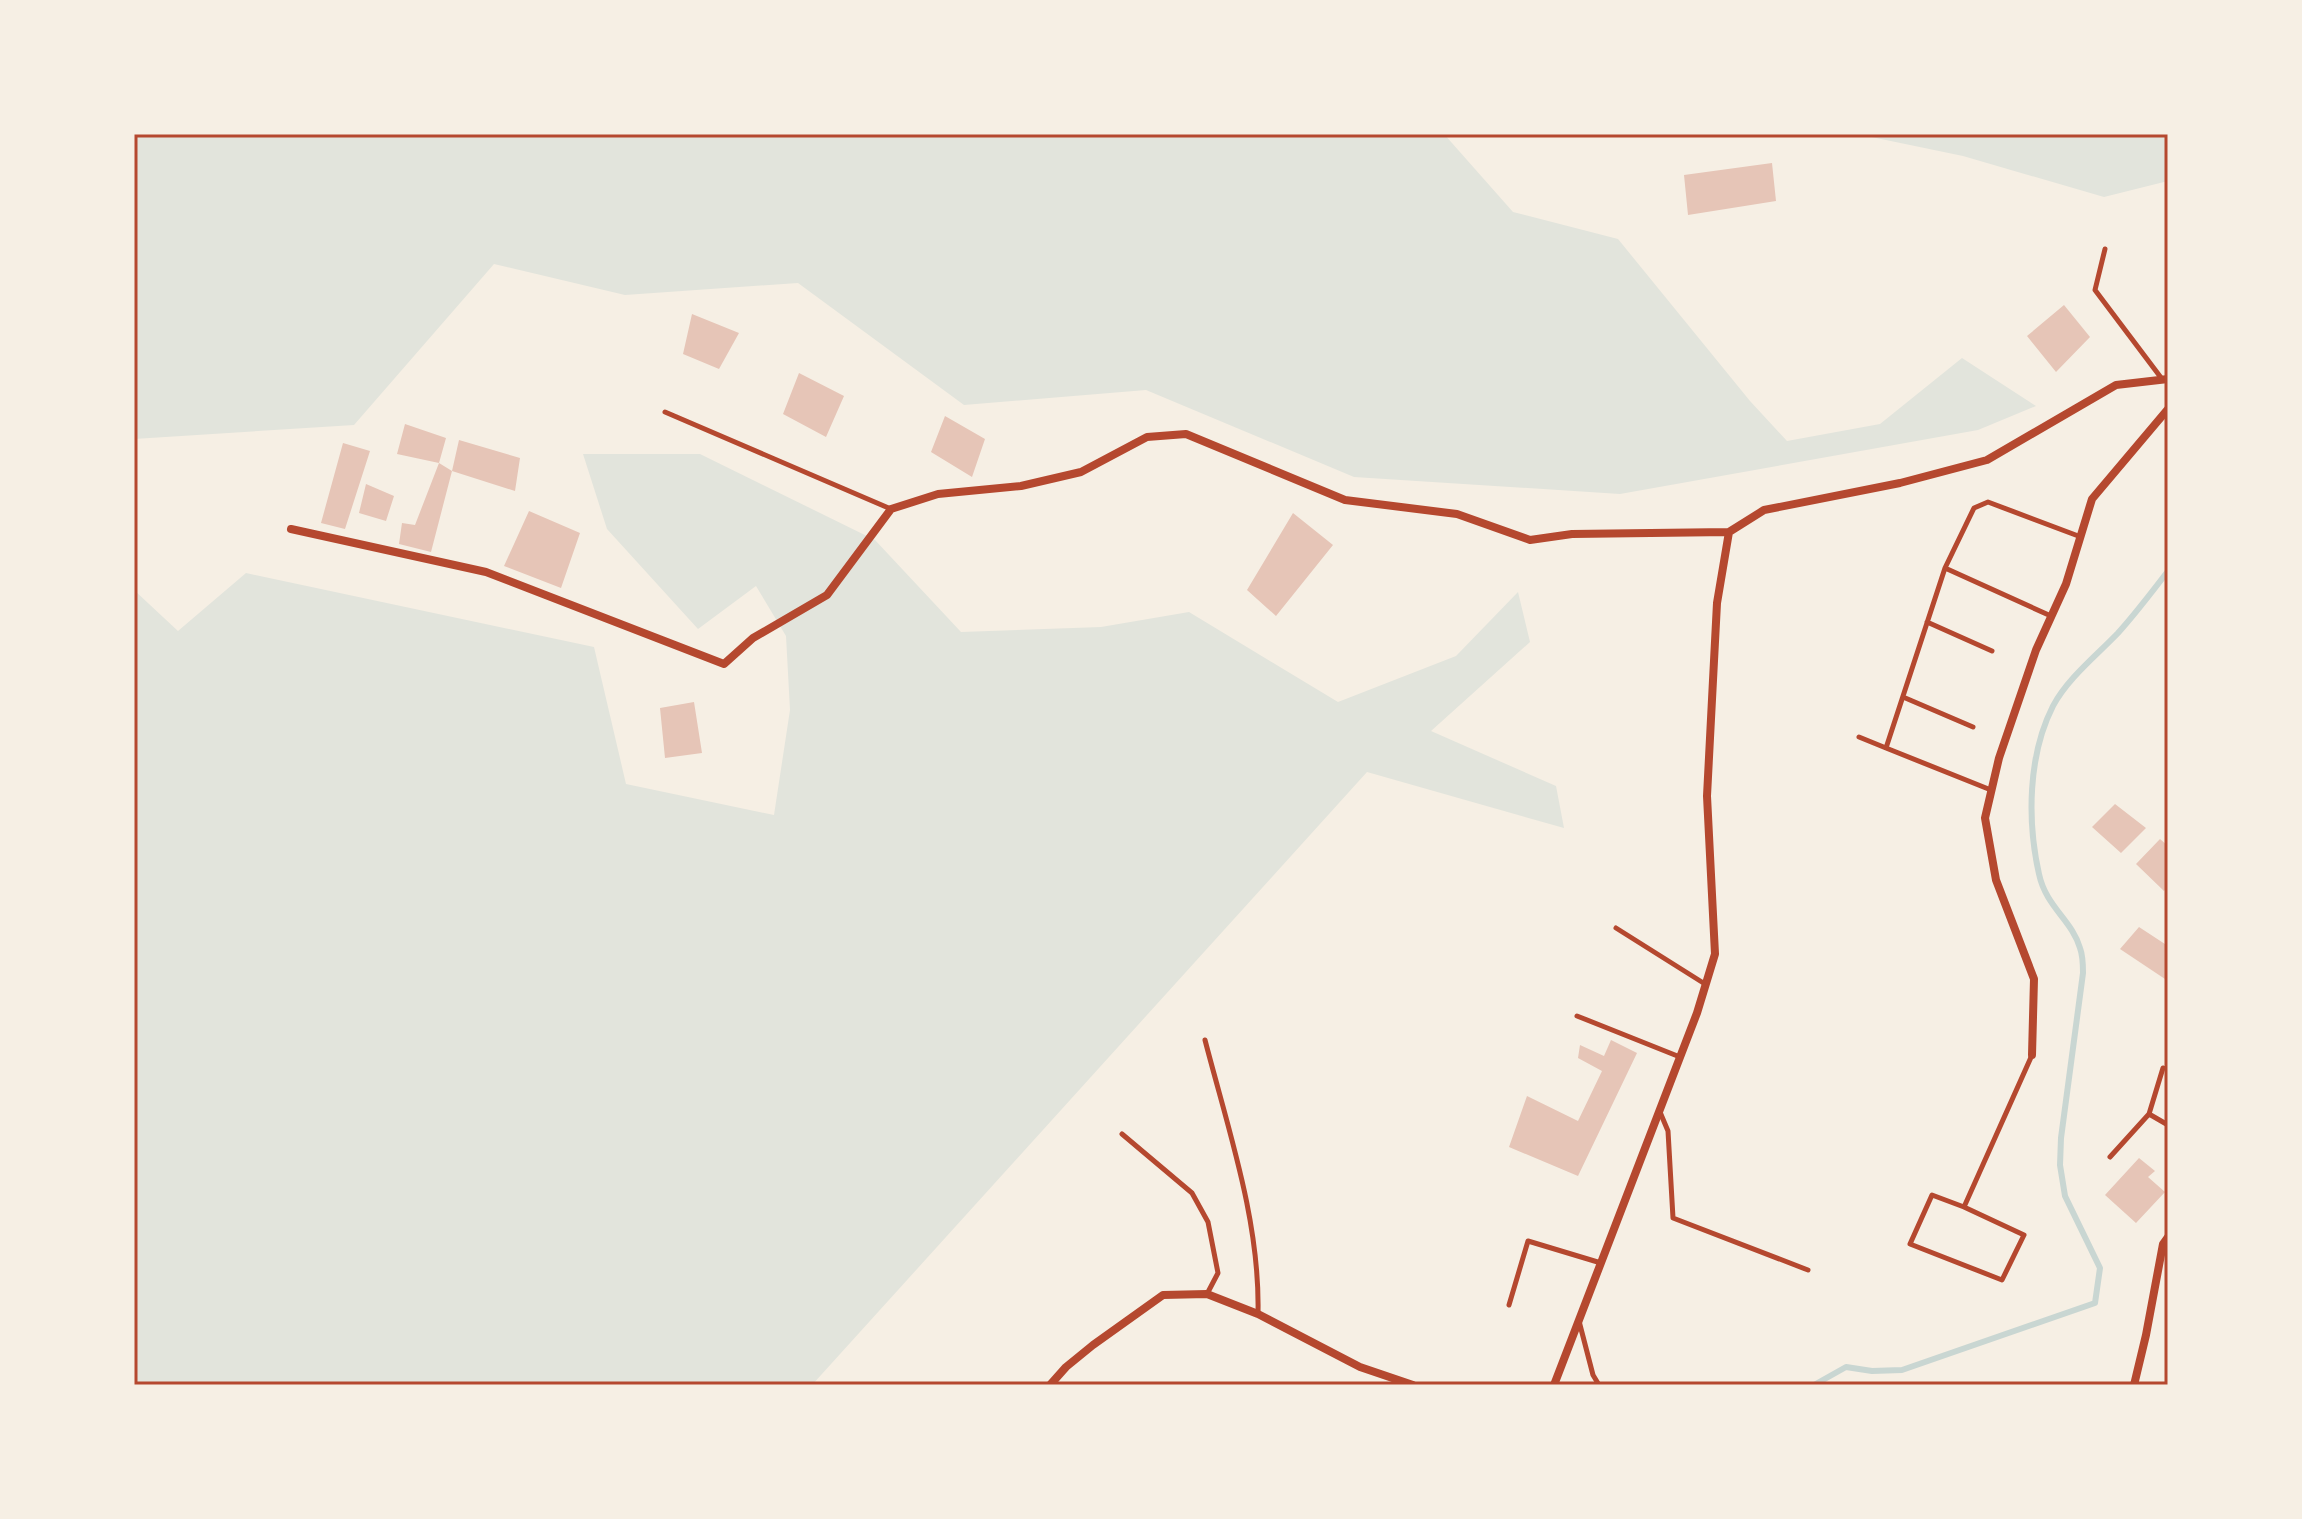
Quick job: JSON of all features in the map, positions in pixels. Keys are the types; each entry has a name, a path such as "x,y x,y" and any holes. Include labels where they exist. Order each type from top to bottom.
{"street":[{"path":"291,529 486,572 724,664 753,638 827,595 891,509 938,494 1021,486 1081,472 1147,437 1186,434 1345,500 1457,514 1530,540 1572,534 1729,532 1764,510 1900,483 1987,460 2116,385 2166,379"},
{"path":"2032,1055 2034,979 1996,880 1985,818 2008,731 2036,650 2066,584 2092,499 2168,409"},
{"path":"1554,1385 1680,1057 1715,954 1707,796 1717,603 1729,532"},
{"path":"2134,1385 2163,1244 2168,1237"},
{"path":"1050,1385 1093,1345 1163,1295 1207,1294 1258,1314 1360,1367 1413,1385"}],"lane":[{"path":"2105,249 2095,290 2166,379"},
{"path":"665,412 891,509"},
{"path":"1886,748 1945,568 1974,508 1988,502 2081,537"},
{"path":"1945,568 2052,616"},
{"path":"1927,622 1992,651"},
{"path":"1903,697 1973,727"},
{"path":"1859,737 1992,790"},
{"path":"1616,928 1705,984"},
{"path":"1577,1016 1680,1057"},
{"path":"1205,1040 1251,1224 1258,1314"},
{"path":"1964,1207 2032,1055"},
{"path":"2110,1157 2149,1114 2163,1068"},
{"path":"1659,1111 1668,1131 1673,1218 1808,1270"},
{"path":"2149,1114 2168,1125"},
{"path":"1122,1134 1192,1193 1208,1222 1218,1273 1207,1294"},
{"path":"1932,1195 1964,1207 2024,1235 2002,1280 1910,1244 1932,1195"},
{"path":"1509,1305 1528,1241 1601,1263"},
{"path":"1579,1320 1593,1375 1599,1385"}],"shaded area":[{"path":"134,134 1444,134 1513,212 1618,239 1750,401 1787,441 1880,424 1962,358 2036,406 1978,430 1620,494 1354,477 1146,390 964,405 798,283 625,295 494,264 354,425 134,439"},
{"path":"1857,134 2168,134 2168,181 2104,197 1963,156"},
{"path":"583,454 700,454 875,540 961,632 1101,627 1189,612 1338,702 1456,656 1518,592 1530,642 1431,731 1556,786 1564,828 1367,772 812,1385 134,1385 134,590 178,631 246,573 594,647 626,784 774,815 790,710 786,636 756,586 698,629 607,529"}],"building":[{"path":"1772,163 1776,201 1688,215 1684,175"},
{"path":"2064,305 2090,337 2056,372 2027,336"},
{"path":"692,314 739,333 719,369 683,354"},
{"path":"799,373 844,396 826,437 783,414"},
{"path":"945,416 985,439 972,477 931,452"},
{"path":"405,424 446,438 439,463 397,454"},
{"path":"459,440 520,458 515,491 452,471"},
{"path":"343,443 370,451 345,529 321,523"},
{"path":"439,463 452,471 431,552 399,544 402,523 415,525"},
{"path":"366,484 394,496 386,521 359,513"},
{"path":"529,511 580,533 561,588 504,566"},
{"path":"1293,513 1333,545 1276,616 1247,590"},
{"path":"694,702 702,753 665,758 660,708"},
{"path":"2115,804 2146,828 2121,853 2092,827"},
{"path":"2160,839 2168,846 2168,886 2164,891 2136,864"},
{"path":"2139,927 2168,946 2168,981 2120,949"},
{"path":"1611,1040 1637,1053 1578,1176 1509,1147 1527,1096 1578,1121 1602,1071 1578,1058 1580,1045 1604,1056"},
{"path":"2139,1158 2155,1171 2148,1177 2165,1192 2136,1223 2105,1195"}],"waterway":[{"path":"1814,1385 1846,1367 1872,1371 1902,1370 2095,1303 2100,1268 2065,1196 2060,1165 2083,973 2082,957 2071,929 2042,886 2033,832 2034,767 2045,725 2059,696 2125,625 2168,571"}]}
